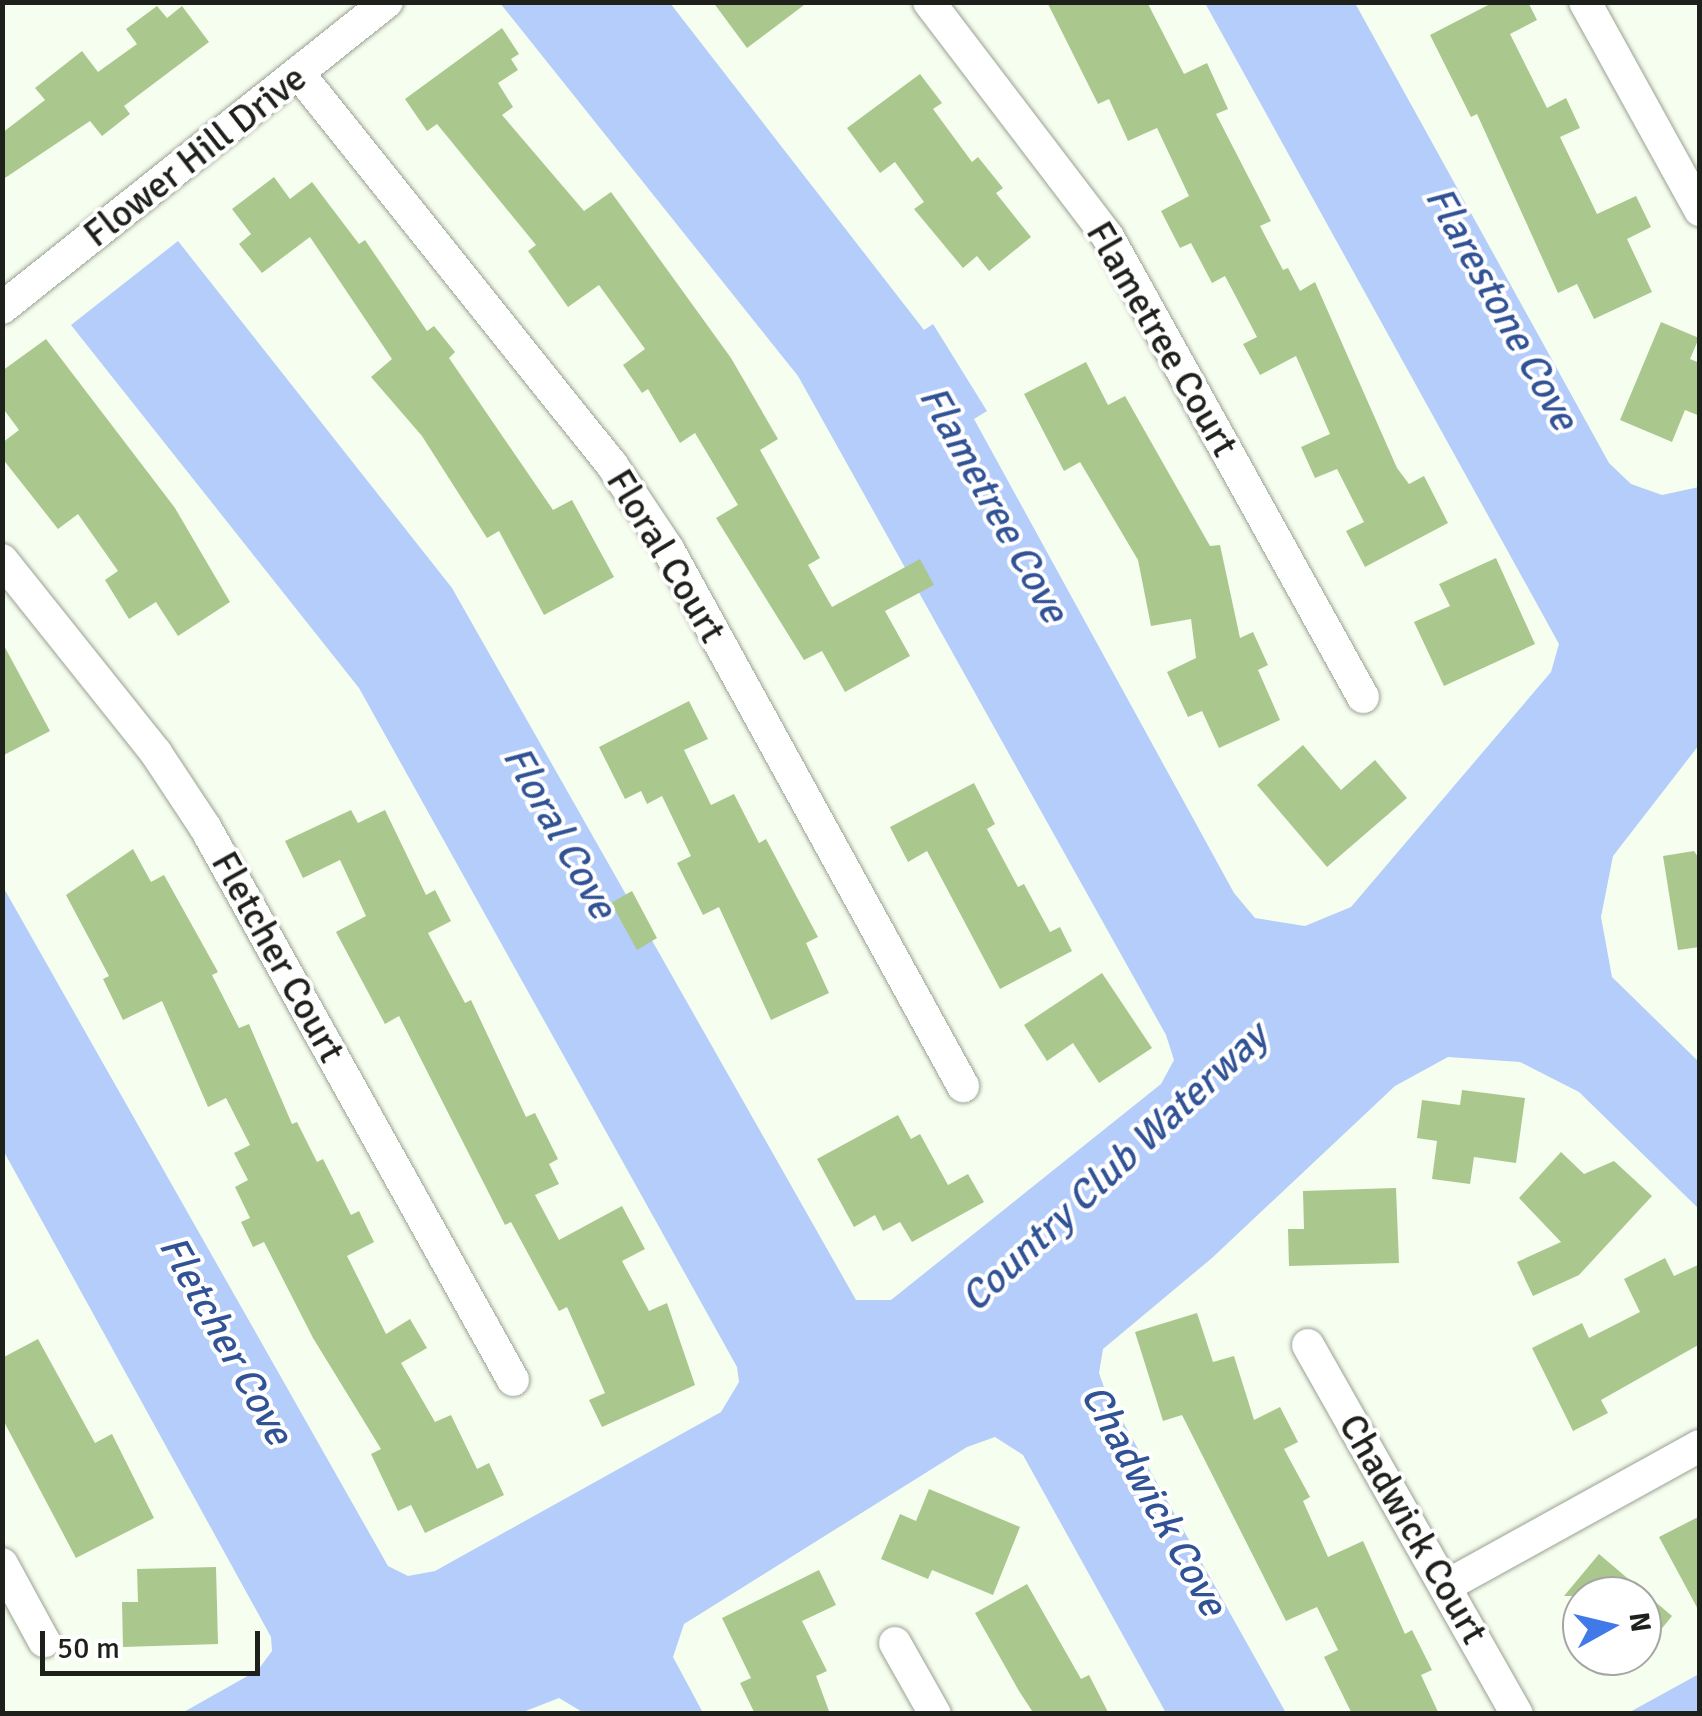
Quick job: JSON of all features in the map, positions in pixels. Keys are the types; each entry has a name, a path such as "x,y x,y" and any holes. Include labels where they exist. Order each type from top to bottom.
{"street":[{"name":"Flower Hill Drive","path":"2,308 387,2"},
{"name":"Flametree Court","path":"929,2 1108,238 1363,697"},
{"path":"1585,2 1700,210"},
{"name":"Floral Court","path":"299,74 612,465 668,549 963,1086"},
{"name":"Fletcher Court","path":"2,560 156,753 205,828 513,1380"},
{"name":"Chadwick Court","path":"1308,1344 1516,1714"},
{"path":"1446,1586 1700,1446"},
{"path":"2,1564 44,1640"},
{"path":"896,1642 935,1714"}],"water":[{"path":"500,3 670,3 924,330 933,324 987,411 974,419 1234,893 1255,918 1305,926 1351,907 1551,672 1559,644 1205,3 1355,3 1609,463 1631,484 1662,495 1699,487 1699,745 1613,856 1601,917 1612,977 1699,1062 1699,1209 1579,1092 1520,1062 1448,1057 1395,1086 1212,1258 1103,1349 1099,1373 1105,1390 1286,1713 1166,1713 1023,1455 995,1437 967,1447 684,1624 673,1657 703,1713 584,1713 559,1698 518,1714 182,1713 258,1670 272,1651 271,1637 3,1150 2,885 388,1566 408,1576 435,1571 721,1412 739,1382 737,1367 359,688 71,325 178,241 452,588 856,1300 891,1300 1161,1084 1174,1060 1166,1035 798,376"},
{"path":"1699,1674 1699,1713 1628,1713"}],"building":[{"path":"713,2 808,2 747,48"},
{"path":"1047,2 1147,2 1184,74 1207,63 1228,109 1216,114 1271,221 1260,226 1283,270 1288,268 1300,291 1315,282 1397,468 1409,484 1424,476 1448,523 1365,567 1346,531 1364,522 1337,469 1315,478 1301,447 1330,434 1296,356 1260,375 1243,344 1257,337 1225,276 1212,283 1191,243 1180,248 1161,211 1189,196 1157,128 1128,141 1109,99 1098,104"},
{"path":"1494,2 1528,2 1537,20 1510,34 1547,108 1566,98 1580,128 1560,137 1597,214 1636,196 1651,227 1627,239 1652,292 1594,319 1577,284 1558,293 1477,114 1471,117 1430,35"},
{"path":"157,6 167,18 182,6 209,42 124,106 130,114 102,136 90,121 2,180 2,133 45,100 35,88 82,51 98,72 137,44 126,29"},
{"path":"502,28 519,54 511,59 518,70 498,83 513,107 502,115 584,211 611,192 731,358 778,439 760,450 820,558 808,565 832,607 920,559 934,585 885,611 910,656 845,692 822,651 804,660 716,518 738,505 695,433 680,443 648,389 642,393 623,365 645,349 599,285 568,307 528,251 536,245 437,124 427,131 405,99"},
{"path":"920,74 942,103 933,109 972,162 978,157 1003,188 996,193 1031,237 989,271 977,256 963,268 914,209 924,202 895,162 880,173 847,128"},
{"path":"274,177 290,199 312,182 359,244 365,240 427,331 434,326 455,352 449,358 553,510 572,500 614,577 544,615 499,531 487,538 422,436 371,377 392,359 310,237 262,273 239,244 251,234 232,209"},
{"path":"1661,322 1699,338 1690,359 1700,363 1700,416 1685,410 1672,442 1620,420"},
{"path":"46,339 175,508 230,602 178,636 156,602 129,619 105,580 118,571 78,514 58,529 2,458 2,443 19,430 2,407 2,371"},
{"path":"1086,362 1108,405 1125,396 1210,546 1220,545 1240,638 1253,632 1268,665 1258,670 1280,720 1219,748 1202,711 1188,717 1167,672 1196,658 1191,619 1151,626 1138,560 1080,462 1064,471 1024,394"},
{"path":"1496,558 1535,644 1444,686 1414,622 1450,606 1439,584"},
{"path":"2,642 50,731 2,756"},
{"path":"689,701 708,739 684,750 711,805 734,794 759,843 766,839 818,937 806,943 829,993 771,1020 719,907 703,915 677,863 691,856 662,796 647,804 641,791 625,799 599,747"},
{"path":"1303,745 1341,790 1375,760 1407,798 1327,867 1257,785"},
{"path":"974,783 995,824 987,829 1018,887 1024,884 1050,932 1060,927 1072,951 1000,989 927,851 908,862 890,827"},
{"path":"351,810 358,823 385,810 426,895 435,890 451,921 428,933 465,1003 471,1000 526,1117 535,1113 558,1159 549,1164 559,1184 535,1195 559,1240 622,1206 645,1249 622,1261 649,1311 667,1303 695,1385 602,1427 589,1400 605,1393 567,1307 559,1311 511,1222 505,1225 399,1016 385,1024 336,932 366,916 340,860 303,878 285,841"},
{"path":"133,849 151,882 164,875 218,972 212,975 239,1028 249,1024 292,1124 297,1122 317,1162 323,1159 351,1215 359,1211 374,1242 347,1256 386,1334 410,1319 427,1348 401,1363 435,1422 451,1415 477,1469 489,1463 504,1495 425,1533 411,1505 398,1511 371,1454 381,1449 313,1338 264,1242 253,1247 241,1222 250,1218 235,1187 248,1180 234,1153 250,1145 226,1098 208,1107 162,1001 123,1020 103,979 109,976 66,895"},
{"path":"1694,851 1700,860 1700,947 1678,950 1663,856"},
{"path":"632,891 657,938 637,950 611,903"},
{"path":"1102,973 1152,1048 1099,1083 1073,1043 1047,1061 1024,1025"},
{"path":"1462,1090 1525,1098 1516,1163 1474,1157 1470,1184 1432,1179 1437,1141 1417,1138 1422,1100 1460,1105"},
{"path":"898,1115 911,1139 920,1134 948,1185 968,1174 984,1202 912,1242 900,1222 883,1231 875,1215 854,1227 817,1159"},
{"path":"1561,1152 1584,1174 1614,1161 1652,1196 1579,1275 1533,1296 1517,1262 1561,1242 1519,1198"},
{"path":"1396,1188 1399,1263 1289,1266 1288,1229 1304,1229 1303,1191"},
{"path":"1665,1258 1674,1276 1700,1264 1700,1344 1601,1400 1608,1413 1573,1431 1532,1348 1582,1323 1589,1338 1640,1312 1624,1279"},
{"path":"1197,1313 1213,1362 1234,1356 1254,1420 1280,1407 1298,1442 1284,1449 1310,1497 1303,1501 1328,1557 1363,1541 1405,1634 1412,1630 1432,1670 1421,1675 1439,1714 1352,1714 1324,1657 1338,1650 1317,1607 1286,1621 1182,1415 1163,1421 1135,1332"},
{"path":"38,1339 95,1443 112,1434 154,1518 76,1558 2,1418 2,1358"},
{"path":"929,1489 1020,1527 993,1595 932,1570 928,1579 881,1559 900,1514 916,1521"},
{"path":"1700,1516 1700,1613 1659,1537"},
{"path":"1599,1554 1625,1576 1581,1576"},
{"path":"216,1567 218,1644 123,1647 122,1602 138,1602 137,1569"},
{"path":"819,1570 836,1605 802,1621 827,1671 816,1676 830,1714 755,1714 740,1683 751,1678 722,1618"},
{"path":"1027,1584 1081,1679 1089,1675 1109,1714 1034,1714 1019,1691 975,1613"},
{"path":"1662,1608 1672,1616 1662,1628"}],"water label":[{"name":"Flarestone Cove","path":"1502,308"},
{"name":"Flametree Cove","path":"994,504"},
{"name":"Floral Cove","path":"560,832"},
{"name":"Country Club Waterway","path":"1114,1167"},
{"name":"Fletcher Cove","path":"226,1340"},
{"name":"Chadwick Cove","path":"1154,1500"}]}
